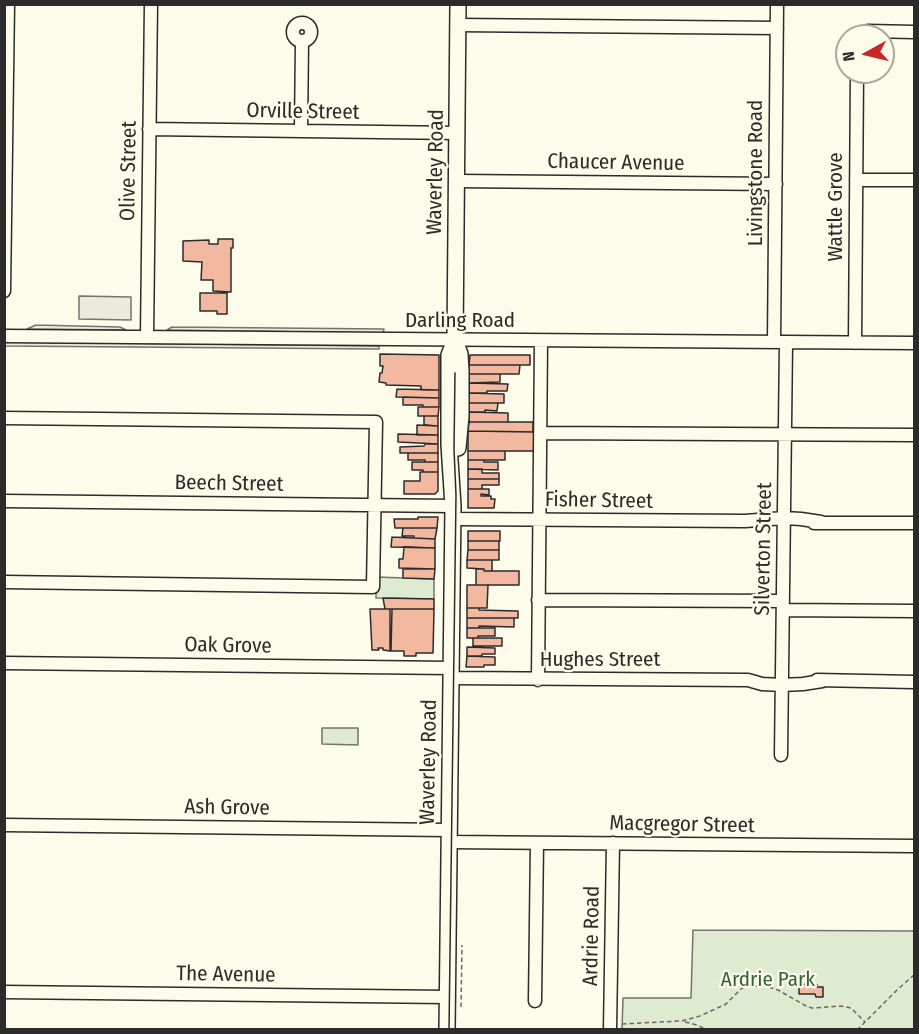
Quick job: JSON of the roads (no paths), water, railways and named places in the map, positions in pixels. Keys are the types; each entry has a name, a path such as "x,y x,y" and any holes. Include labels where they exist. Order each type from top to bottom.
{"main road":[{"name":"Waverley Road","path":"447,1029 453,507 449,445 449,355 455,340 458,4"}],"street":[{"path":"4,291 8,4"},
{"name":"Olive Street","path":"147,337 151,4"},
{"name":"Livingstone Road","path":"777,4 776,184 780,343"},
{"path":"458,25 777,28"},
{"path":"895,32 915,32"},
{"path":"301,131 302,41"},
{"name":"Wattle Grove","path":"855,343 857,84"},
{"name":"Orville Street","path":"149,129 457,134"},
{"path":"856,180 915,180"},
{"name":"Chaucer Avenue","path":"456,181 776,184"},
{"name":"Darling Road","path":"4,336 915,343"},
{"path":"538,680 541,340"},
{"name":"Silverton Street","path":"780,343 785,435 781,755"},
{"path":"4,418 376,422 373,587 4,582"},
{"path":"540,433 915,435"},
{"name":"Beech Street","path":"4,501 453,507"},
{"name":"Fisher Street","path":"453,507 540,520 784,522 801,519 820,522 915,523"},
{"path":"538,600 915,611"},
{"name":"Oak Grove","path":"4,663 451,673"},
{"name":"Hughes Street","path":"451,673 538,680 748,680 759,678 782,681 915,682"},
{"name":"Ash Grove","path":"4,825 449,836"},
{"name":"Macgregor Street","path":"449,836 537,843 915,846"},
{"path":"535,1001 537,843"},
{"name":"Ardrie Road","path":"610,1029 613,843"},
{"name":"The Avenue","path":"4,992 447,997"}],"tram line":[{"path":"449,1030 456,495 455,373"}],"park label":[{"name":"Ardrie Park","path":"768,980"}]}
